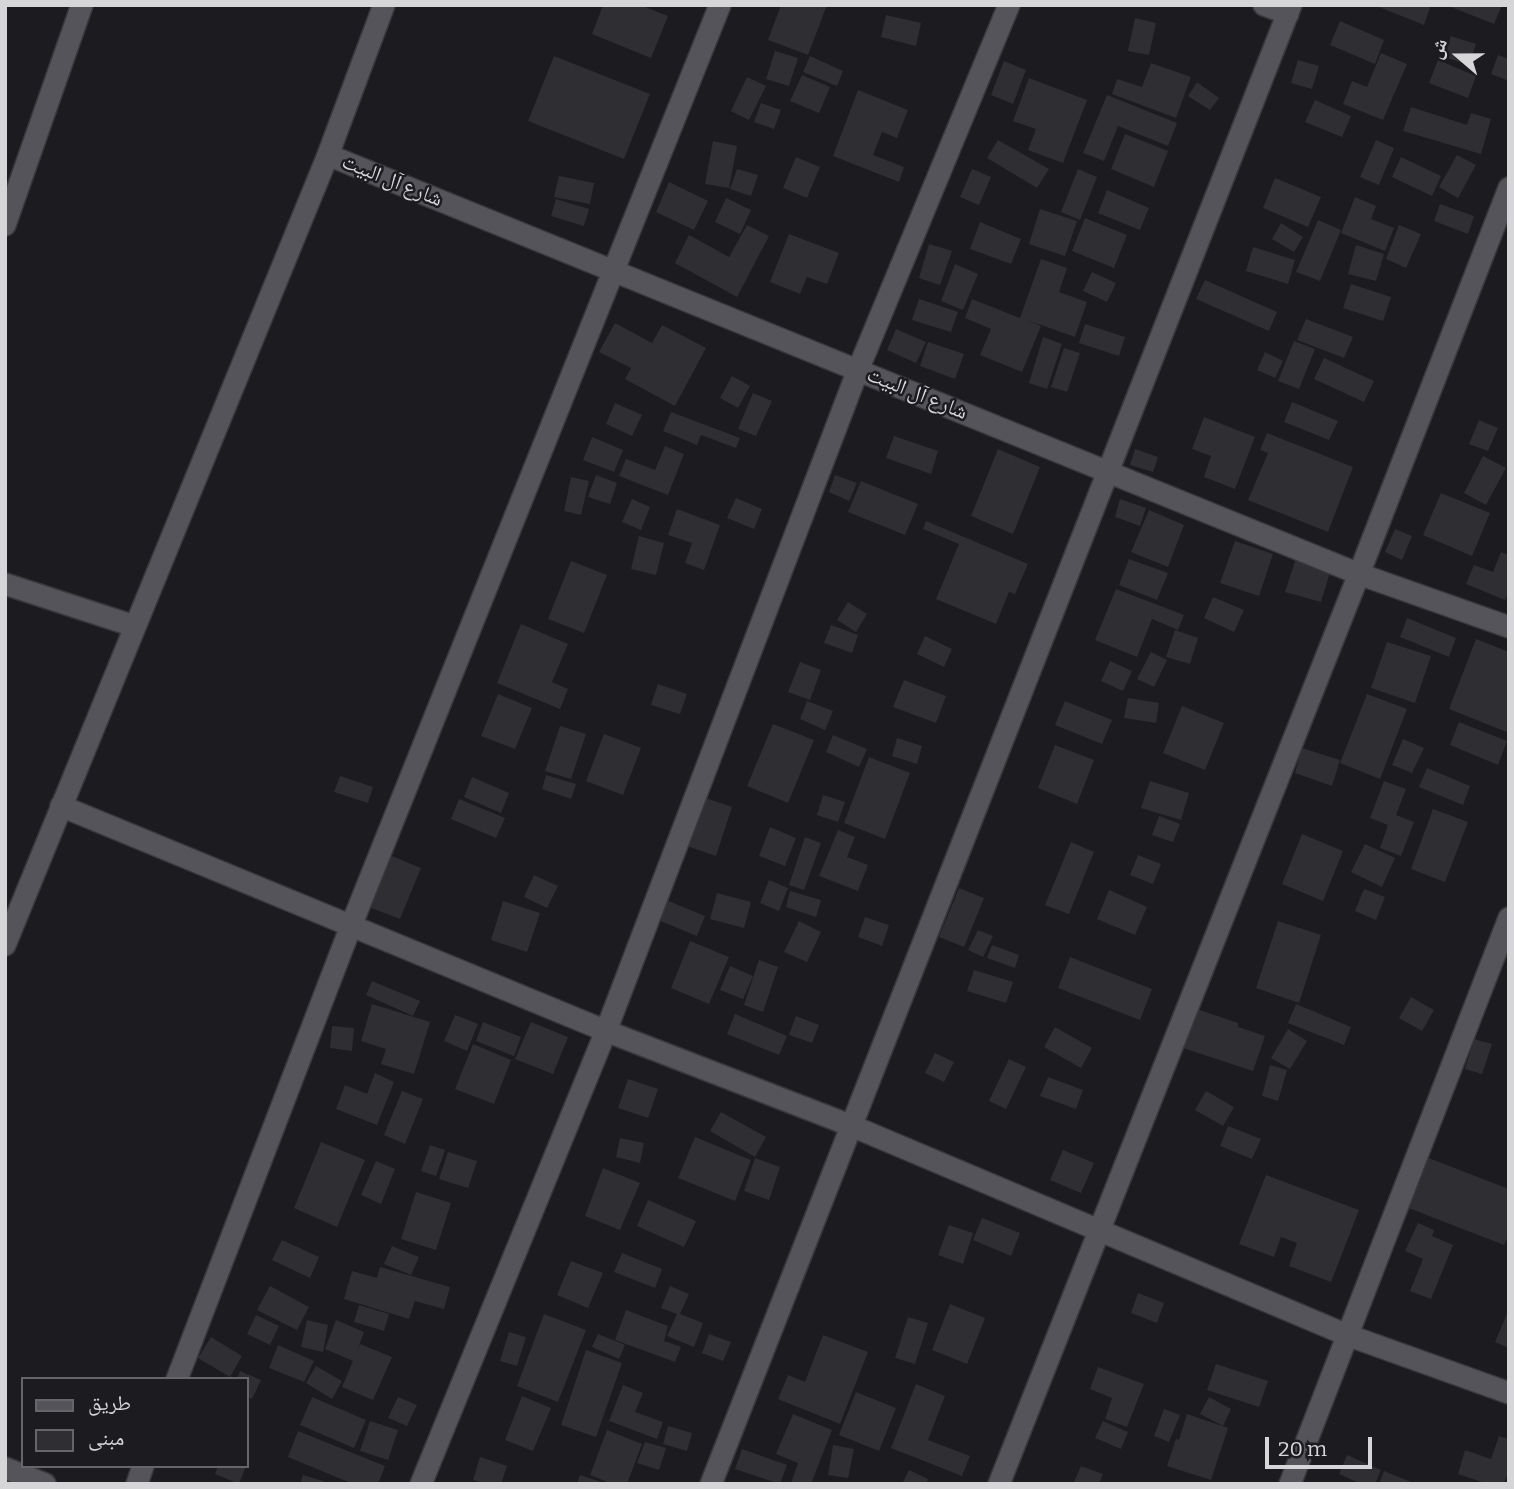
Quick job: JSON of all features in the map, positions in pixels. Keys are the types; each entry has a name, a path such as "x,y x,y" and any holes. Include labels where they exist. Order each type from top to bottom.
{"street":[{"path":"5,225 82,5"},
{"path":"5,945 328,155 384,5"},
{"path":"178,1377 351,926 720,5"},
{"path":"421,1484 606,1031 858,370 1009,5"},
{"path":"711,1484 1289,9 1264,5"},
{"name":"شارع آل البيت","path":"328,155 1359,574 1509,627"},
{"path":"999,1484 1509,188"},
{"path":"5,584 134,626"},
{"path":"61,806 606,1031 852,1126 1347,1335 1509,1393"},
{"path":"1290,1484 1509,918"},
{"path":"5,1468 45,1484"}],"building":[{"path":"603,5 640,5 668,16 651,58 592,34"},
{"path":"781,5 827,5 808,55 768,40"},
{"path":"1374,5 1431,5 1424,25"},
{"path":"1446,5 1502,5 1494,24"},
{"path":"886,15 921,23 916,46 881,37"},
{"path":"1135,18 1156,23 1149,55 1128,51"},
{"path":"1340,21 1384,40 1375,64 1330,45"},
{"path":"1451,36 1476,44 1469,65 1444,57"},
{"path":"775,51 798,58 789,86 766,79"},
{"path":"1381,53 1407,64 1383,120 1343,104 1352,81 1367,87"},
{"path":"1498,55 1509,59 1509,81 1491,74"},
{"path":"554,56 650,94 624,159 528,121"},
{"path":"810,56 843,71 837,86 803,72"},
{"path":"1298,60 1319,66 1312,89 1291,83"},
{"path":"1438,60 1476,76 1468,98 1429,83"},
{"path":"1004,61 1026,70 1013,104 991,95"},
{"path":"1151,63 1191,77 1176,118 1112,94 1117,79 1142,87"},
{"path":"802,75 830,87 819,113 790,101"},
{"path":"747,77 766,86 749,120 731,111"},
{"path":"1029,78 1087,100 1063,163 1028,150 1036,129 1013,121"},
{"path":"1197,82 1219,98 1210,110 1188,96"},
{"path":"858,90 908,110 897,138 882,132 873,155 904,167 899,182 833,156"},
{"path":"1107,95 1177,123 1168,146 1118,126 1104,161 1083,153"},
{"path":"1315,100 1351,116 1342,137 1305,122"},
{"path":"761,103 781,110 774,129 754,122"},
{"path":"1411,107 1467,125 1471,113 1491,119 1481,154 1403,131"},
{"path":"1125,134 1168,151 1154,187 1111,169"},
{"path":"998,140 1049,169 1037,188 987,158"},
{"path":"1376,140 1394,148 1379,185 1360,177"},
{"path":"713,141 737,146 729,188 705,184"},
{"path":"1457,155 1476,165 1458,198 1439,187"},
{"path":"796,157 820,167 807,198 783,188"},
{"path":"1401,157 1441,176 1432,196 1392,177"},
{"path":"737,169 758,175 751,196 730,189"},
{"path":"972,169 991,177 979,205 960,197"},
{"path":"1078,169 1097,177 1080,220 1061,212"},
{"path":"559,176 594,183 590,204 554,197"},
{"path":"1275,178 1321,197 1308,227 1263,208"},
{"path":"669,182 708,201 694,230 656,212"},
{"path":"1107,190 1149,208 1140,230 1098,213"},
{"path":"1355,197 1376,206 1371,219 1394,228 1385,251 1341,233"},
{"path":"726,198 751,210 740,234 715,222"},
{"path":"556,199 589,209 584,226 551,216"},
{"path":"1440,204 1474,216 1468,234 1434,221"},
{"path":"1040,209 1077,221 1065,256 1029,244"},
{"path":"1085,218 1127,235 1114,268 1072,251"},
{"path":"1318,220 1341,230 1320,281 1296,272"},
{"path":"980,222 1021,239 1011,264 970,249"},
{"path":"1281,223 1303,237 1294,252 1272,239"},
{"path":"747,225 769,236 737,297 675,263 689,235 729,257"},
{"path":"1399,225 1421,234 1406,268 1386,259"},
{"path":"789,234 839,253 827,284 807,277 800,294 770,282"},
{"path":"929,244 952,251 940,285 919,278"},
{"path":"1356,245 1384,254 1376,281 1348,274"},
{"path":"1253,247 1295,260 1288,284 1246,271"},
{"path":"1041,259 1067,268 1059,292 1087,302 1075,337 1027,320 1041,326 1022,372 980,355 991,329 965,318 972,299 1020,318"},
{"path":"955,264 978,274 963,310 941,301"},
{"path":"1092,272 1116,283 1107,302 1083,291"},
{"path":"1205,280 1277,312 1269,331 1196,299"},
{"path":"1351,284 1391,297 1383,321 1343,308"},
{"path":"919,299 958,312 951,332 912,320"},
{"path":"1306,319 1353,337 1344,358 1297,340"},
{"path":"615,323 652,343 662,325 706,348 675,406 625,379 631,368 599,352"},
{"path":"1085,324 1125,337 1119,356 1079,343"},
{"path":"896,329 926,342 916,363 887,350"},
{"path":"1043,337 1062,344 1047,389 1029,383"},
{"path":"1294,341 1315,349 1299,389 1278,381"},
{"path":"928,342 964,354 955,379 920,366"},
{"path":"1064,348 1080,353 1067,392 1051,387"},
{"path":"1265,352 1283,361 1275,378 1257,370"},
{"path":"1324,358 1374,381 1364,402 1314,379"},
{"path":"732,376 750,386 738,408 720,398"},
{"path":"753,393 772,401 756,436 738,429"},
{"path":"1292,402 1338,421 1329,440 1284,422"},
{"path":"615,403 642,415 632,436 606,424"},
{"path":"671,412 740,438 736,448 701,435 697,445 663,431"},
{"path":"1204,417 1255,437 1235,489 1204,477 1211,456 1192,449"},
{"path":"1479,420 1498,428 1488,451 1469,444"},
{"path":"1267,433 1353,467 1328,532 1248,500 1268,453 1260,450"},
{"path":"894,436 938,451 931,474 886,458"},
{"path":"592,437 623,450 614,472 583,460"},
{"path":"665,446 684,454 668,495 619,476 626,459 655,470"},
{"path":"998,449 1040,467 1013,534 971,516"},
{"path":"1135,449 1158,457 1153,472 1130,465"},
{"path":"1483,456 1506,468 1486,505 1464,493"},
{"path":"596,475 617,483 610,504 588,497"},
{"path":"835,475 857,483 849,501 829,492"},
{"path":"571,477 589,481 581,515 564,511"},
{"path":"861,481 918,504 905,535 848,512"},
{"path":"1441,493 1490,513 1472,556 1423,535"},
{"path":"736,498 762,509 754,529 727,518"},
{"path":"632,499 650,507 641,530 622,522"},
{"path":"1120,499 1146,508 1140,526 1115,517"},
{"path":"677,509 720,525 704,570 685,563 692,543 668,535"},
{"path":"1149,510 1184,525 1168,567 1131,552"},
{"path":"926,521 1028,564 1015,594 1009,592 996,624 936,599 959,544 923,529"},
{"path":"1395,529 1412,536 1402,560 1385,552"},
{"path":"639,536 664,543 656,575 631,569"},
{"path":"1235,541 1273,554 1259,596 1220,583"},
{"path":"1501,552 1509,555 1509,591 1505,600 1466,584 1474,565 1493,572"},
{"path":"1296,558 1331,569 1321,602 1285,592"},
{"path":"1129,559 1168,573 1157,600 1119,585"},
{"path":"571,561 607,575 584,633 548,619"},
{"path":"1116,589 1184,615 1178,630 1152,619 1137,657 1095,640"},
{"path":"1213,597 1244,610 1234,632 1204,618"},
{"path":"848,602 867,614 856,632 837,620"},
{"path":"1407,618 1456,638 1449,657 1400,637"},
{"path":"521,624 568,644 552,682 568,689 560,709 497,683"},
{"path":"831,625 858,635 852,653 824,643"},
{"path":"1175,630 1198,638 1190,664 1166,657"},
{"path":"925,636 952,649 944,667 917,654"},
{"path":"1476,639 1509,652 1509,733 1449,709"},
{"path":"1387,642 1431,656 1415,703 1371,688"},
{"path":"1151,652 1167,660 1154,687 1137,679"},
{"path":"1110,661 1132,671 1123,691 1101,681"},
{"path":"800,662 821,670 810,700 788,692"},
{"path":"904,680 946,696 936,723 893,707"},
{"path":"658,684 687,694 680,714 651,705"},
{"path":"498,694 532,708 515,749 481,736"},
{"path":"1367,694 1407,709 1380,779 1340,763"},
{"path":"1128,698 1159,703 1156,723 1124,718"},
{"path":"807,701 833,711 825,730 800,719"},
{"path":"1065,701 1112,720 1102,744 1055,725"},
{"path":"1182,706 1224,723 1205,770 1163,753"},
{"path":"1459,722 1507,741 1498,765 1450,745"},
{"path":"773,724 814,740 788,803 747,786"},
{"path":"560,726 586,734 571,779 545,771"},
{"path":"604,734 641,748 623,795 586,781"},
{"path":"833,735 867,749 859,767 826,752"},
{"path":"897,738 922,746 917,764 892,756"},
{"path":"1403,739 1424,748 1412,773 1392,765"},
{"path":"1055,745 1094,760 1077,804 1038,788"},
{"path":"1302,748 1340,760 1332,786 1295,773"},
{"path":"869,757 910,773 885,839 844,823"},
{"path":"1427,768 1470,786 1463,805 1419,787"},
{"path":"546,775 576,784 571,799 542,789"},
{"path":"340,776 373,787 368,803 334,792"},
{"path":"472,777 509,793 501,813 464,797"},
{"path":"1150,781 1189,793 1181,820 1141,808"},
{"path":"1384,781 1406,789 1396,815 1414,822 1401,856 1380,848 1388,825 1370,818"},
{"path":"823,795 845,802 838,822 817,815"},
{"path":"703,797 732,807 716,856 687,846"},
{"path":"459,799 505,818 496,838 451,819"},
{"path":"1433,809 1468,822 1445,882 1411,869"},
{"path":"1159,816 1180,824 1173,842 1152,835"},
{"path":"770,827 796,838 785,866 759,856"},
{"path":"838,830 855,837 847,857 868,865 858,891 819,876"},
{"path":"1302,834 1343,851 1323,901 1282,884"},
{"path":"805,837 821,843 804,890 789,885"},
{"path":"1071,842 1094,852 1069,914 1045,905"},
{"path":"1365,844 1395,858 1382,887 1351,872"},
{"path":"387,854 421,868 400,919 366,906"},
{"path":"1138,855 1161,864 1153,884 1130,875"},
{"path":"534,875 558,886 547,908 524,897"},
{"path":"769,880 788,888 779,911 760,903"},
{"path":"959,888 984,898 964,947 939,937"},
{"path":"1364,889 1385,897 1376,920 1355,911"},
{"path":"1109,890 1147,907 1135,935 1097,919"},
{"path":"790,891 821,900 816,917 786,907"},
{"path":"717,893 751,902 744,928 710,919"},
{"path":"666,900 705,916 697,936 658,920"},
{"path":"503,901 540,913 527,952 491,940"},
{"path":"865,917 889,925 882,946 858,937"},
{"path":"799,921 821,932 807,962 784,952"},
{"path":"1278,921 1321,935 1299,1003 1256,988"},
{"path":"978,930 993,936 983,957 968,950"},
{"path":"690,941 729,957 709,1004 671,988"},
{"path":"992,945 1019,955 1015,968 987,958"},
{"path":"1070,957 1152,989 1140,1020 1058,988"},
{"path":"759,960 778,967 763,1012 744,1005"},
{"path":"730,966 753,976 743,999 720,990"},
{"path":"974,970 1013,982 1006,1003 967,991"},
{"path":"372,981 420,1001 413,1016 366,995"},
{"path":"1411,997 1434,1010 1422,1031 1399,1018"},
{"path":"372,1004 430,1022 414,1074 381,1064 386,1049 361,1041"},
{"path":"1296,1004 1351,1027 1344,1045 1288,1023"},
{"path":"1197,1009 1238,1023 1238,1027 1265,1036 1253,1071 1183,1048"},
{"path":"735,1014 787,1036 779,1055 727,1034"},
{"path":"455,1015 478,1024 467,1051 444,1041"},
{"path":"796,1016 819,1025 812,1043 789,1035"},
{"path":"483,1022 521,1037 514,1056 476,1041"},
{"path":"531,1022 568,1037 553,1074 515,1059"},
{"path":"332,1026 354,1028 352,1051 330,1048"},
{"path":"1055,1027 1092,1048 1081,1068 1044,1047"},
{"path":"1288,1029 1307,1041 1290,1069 1271,1058"},
{"path":"1474,1039 1492,1044 1482,1074 1465,1069"},
{"path":"473,1044 511,1060 494,1104 455,1089"},
{"path":"935,1053 954,1062 944,1082 925,1073"},
{"path":"1009,1059 1026,1067 1006,1109 989,1101"},
{"path":"1270,1065 1287,1070 1278,1101 1262,1096"},
{"path":"375,1073 394,1082 377,1125 336,1109 345,1085 367,1094"},
{"path":"1048,1077 1083,1090 1076,1109 1040,1096"},
{"path":"628,1079 658,1089 648,1118 618,1108"},
{"path":"402,1091 423,1099 405,1144 384,1135"},
{"path":"1206,1091 1234,1107 1223,1126 1195,1110"},
{"path":"721,1112 766,1137 755,1157 710,1131"},
{"path":"1228,1126 1261,1139 1252,1159 1220,1146"},
{"path":"695,1137 751,1160 735,1201 678,1178"},
{"path":"620,1138 644,1143 640,1163 616,1157"},
{"path":"321,1142 365,1160 337,1227 294,1208"},
{"path":"430,1145 445,1150 436,1176 421,1171"},
{"path":"1063,1150 1094,1163 1081,1193 1050,1180"},
{"path":"448,1152 477,1161 468,1188 439,1179"},
{"path":"1426,1157 1509,1189 1509,1234 1504,1245 1406,1207"},
{"path":"755,1158 780,1167 769,1200 744,1191"},
{"path":"376,1161 395,1169 381,1204 361,1195"},
{"path":"603,1168 640,1183 620,1230 585,1216"},
{"path":"1266,1175 1359,1210 1331,1282 1289,1266 1297,1243 1281,1237 1274,1257 1239,1244"},
{"path":"416,1192 451,1203 436,1250 401,1239"},
{"path":"648,1200 696,1221 684,1247 637,1226"},
{"path":"982,1218 1020,1233 1011,1256 973,1240"},
{"path":"1418,1223 1434,1230 1432,1236 1453,1245 1431,1299 1410,1291 1423,1259 1405,1251"},
{"path":"949,1225 973,1233 963,1264 938,1255"},
{"path":"282,1240 319,1257 310,1278 272,1260"},
{"path":"392,1246 419,1257 411,1275 384,1264"},
{"path":"622,1253 662,1269 655,1288 614,1272"},
{"path":"571,1261 603,1273 588,1308 557,1295"},
{"path":"380,1267 450,1287 444,1309 415,1301 409,1319 344,1299 352,1271 377,1278"},
{"path":"270,1286 309,1307 297,1330 257,1310"},
{"path":"670,1286 689,1294 680,1314 703,1323 694,1347 667,1336 677,1314 661,1308"},
{"path":"1138,1293 1164,1303 1157,1323 1131,1313"},
{"path":"950,1304 985,1318 967,1364 932,1350"},
{"path":"359,1305 389,1314 384,1331 354,1322"},
{"path":"1509,1309 1509,1348 1495,1342"},
{"path":"626,1310 668,1326 664,1341 681,1347 675,1362 615,1340"},
{"path":"544,1314 586,1330 558,1402 517,1386"},
{"path":"256,1315 279,1326 270,1345 247,1334"},
{"path":"908,1317 928,1323 915,1364 895,1358"},
{"path":"307,1320 328,1325 323,1352 301,1347"},
{"path":"336,1320 364,1332 356,1353 360,1344 392,1357 373,1400 342,1387 353,1361 325,1349"},
{"path":"509,1332 526,1337 517,1366 500,1361"},
{"path":"598,1334 625,1345 619,1359 592,1347"},
{"path":"709,1334 731,1342 723,1361 702,1353"},
{"path":"823,1335 868,1352 840,1424 778,1399 788,1375 805,1382"},
{"path":"211,1337 242,1356 230,1377 198,1358"},
{"path":"278,1345 314,1361 304,1382 269,1368"},
{"path":"586,1350 622,1363 596,1437 561,1425"},
{"path":"1216,1364 1268,1381 1259,1407 1207,1390"},
{"path":"316,1366 342,1381 332,1399 306,1383"},
{"path":"1098,1367 1144,1384 1127,1427 1105,1419 1112,1398 1090,1389"},
{"path":"240,1371 261,1380 252,1399 248,1397 248,1377 238,1377"},
{"path":"916,1384 945,1396 928,1440 970,1456 962,1476 891,1448"},
{"path":"623,1385 643,1393 635,1412 663,1422 657,1439 609,1421"},
{"path":"856,1392 896,1408 879,1451 839,1435"},
{"path":"522,1396 551,1408 533,1451 505,1440"},
{"path":"312,1397 366,1420 354,1448 300,1425"},
{"path":"398,1397 417,1405 407,1426 388,1418"},
{"path":"1209,1397 1231,1409 1223,1426 1200,1414"},
{"path":"1164,1409 1180,1415 1169,1442 1154,1436"},
{"path":"793,1414 832,1430 811,1484 791,1483 798,1463 776,1454"},
{"path":"1187,1414 1228,1428 1211,1480 1167,1466"},
{"path":"370,1421 398,1430 388,1460 360,1451"},
{"path":"1103,1421 1128,1432 1121,1449 1095,1438"},
{"path":"668,1426 692,1433 687,1451 663,1444"},
{"path":"607,1430 642,1444 627,1484 612,1484 590,1475"},
{"path":"298,1431 385,1466 378,1484 353,1484 288,1457"},
{"path":"1499,1436 1509,1439 1509,1470 1504,1484 1488,1484 1458,1474 1465,1450 1491,1459"},
{"path":"645,1442 666,1448 659,1470 637,1463"},
{"path":"833,1445 854,1449 848,1478 828,1475"},
{"path":"742,1449 787,1465 780,1484 735,1469"},
{"path":"1347,1455 1381,1470 1375,1484 1361,1484 1339,1474"},
{"path":"480,1457 507,1466 501,1484 473,1480"},
{"path":"1081,1466 1103,1474 1099,1484 1073,1484"},
{"path":"217,1468 245,1468 239,1484 215,1474"},
{"path":"909,1470 928,1479 926,1484 902,1484"},
{"path":"1384,1471 1416,1484 1379,1484"},
{"path":"303,1475 323,1481 322,1484 300,1484"},
{"path":"580,1475 604,1483 604,1484 577,1484"}]}
